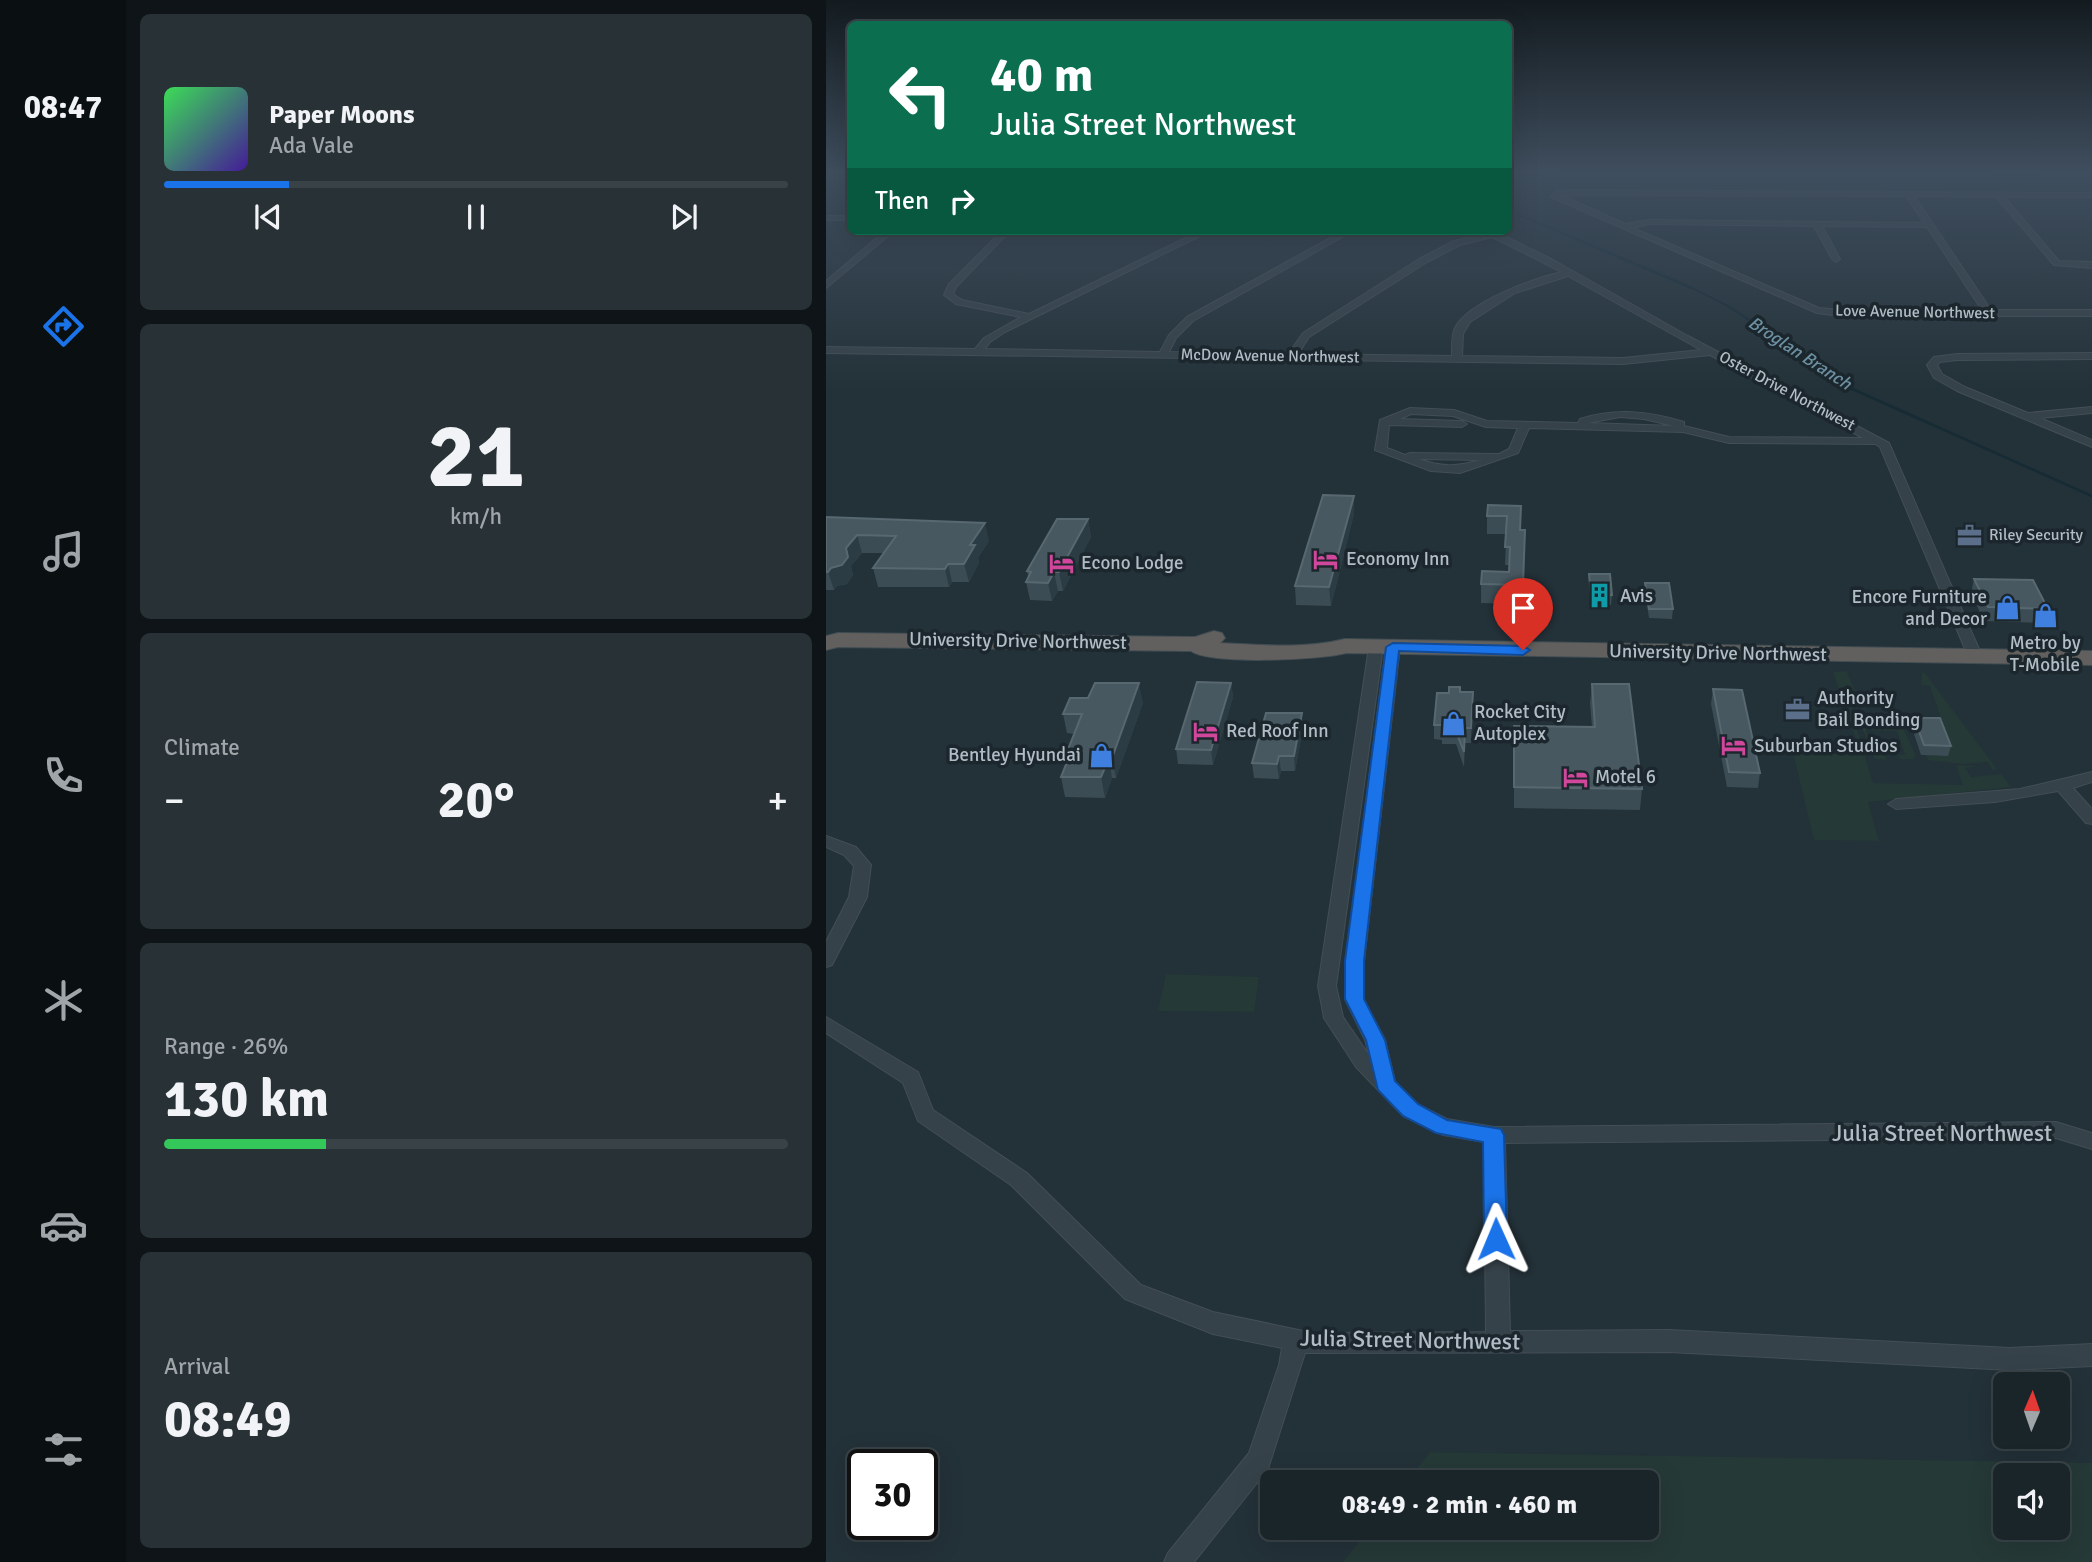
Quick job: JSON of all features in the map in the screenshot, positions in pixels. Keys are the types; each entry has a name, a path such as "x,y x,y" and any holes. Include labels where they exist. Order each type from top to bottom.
{"highway":[{"name":"University Drive Northwest","path":"830,639 1198,644 1205,650 1334,651 1345,646 2092,658"}],"street":[{"path":"826,285 874,245"},
{"path":"992,245 952,286 948,295 959,302 1032,317"},
{"path":"978,352 987,340 1002,330 1178,245"},
{"path":"1163,355 1172,337 1189,319 1324,245"},
{"path":"1292,356 1306,335 1424,260 1453,245"},
{"name":"Oster Drive Northwest","path":"1514,245 1885,445 1975,656"},
{"name":"Love Avenue Northwest","path":"1665,245 1817,310 1840,313 2092,313"},
{"path":"1828,245 1836,259"},
{"path":"1942,245 1988,313"},
{"path":"2042,245 2057,263 2092,265"},
{"path":"1457,359 1457,340 1461,326 1475,314 1527,282 1570,273"},
{"name":"McDow Avenue Northwest","path":"826,350 1623,361 1713,352"},
{"path":"2092,356 1937,359 1932,365 1938,376 1961,389 2092,444"},
{"path":"2029,416 2092,410"},
{"path":"1524,427 1514,451 1460,470 1435,470 1381,450 1384,422 1410,411 1454,413 1486,424 1524,427 1684,429 1728,440 1878,441"},
{"path":"1384,647 1355,961 1354,999 1375,1040 1385,1084"},
{"name":"Julia Street Northwest","path":"1384,647 1327,986 1334,1018 1363,1062 1410,1110 1443,1127 1494,1135 2056,1130 2092,1141"},
{"path":"1896,804 2014,797 2063,787 2092,777"},
{"path":"2063,787 2092,819"},
{"path":"826,841 850,851 863,865 858,897 826,960"},
{"name":"Julia Street Northwest","path":"830,1033 911,1078 925,1115 1019,1179 1133,1292 1213,1323 1312,1344 1670,1341 2010,1359 2092,1356"},
{"path":"1494,1135 1497,1342"},
{"path":"1177,1562 1259,1460 1291,1365 1295,1341"}],"green space":[{"path":"1833,672 1847,672 1857,695 1851,710 1873,783 1963,785 1956,765 1978,766 1965,768 1971,777 2001,774 2011,787 1868,802 1879,841 1814,840 1793,753 1861,754"},
{"path":"1922,672 1997,769 1993,770 1987,762 1963,764 1928,760 1926,755 1940,756 1939,727 1944,727 1930,686 1921,685"},
{"path":"1902,725 1916,756 1913,759 1900,759 1898,755 1905,755 1897,731 1866,730 1873,754 1885,755 1887,760 1875,759 1862,728 1886,728"},
{"path":"1166,974 1259,977 1254,1012 1158,1011"},
{"path":"1430,1452 2092,1463 2092,1562 1343,1562 1360,1540 1659,1540 1659,1470 1416,1470"}],"building":[{"name":"Economy Inn","path":"1323,495 1354,496 1329,587 1295,586"},
{"path":"1488,505 1521,506 1520,530 1525,530 1523,585 1481,584 1482,571 1509,572 1510,547 1505,547 1507,516 1487,516"},
{"path":"826,517 985,523 970,545 975,545 964,564 948,564 945,569 873,568 896,536 857,535 846,548 848,557 842,565 826,572"},
{"path":"1057,519 1088,519 1059,572 1054,572 1048,583 1026,582 1031,572 1027,571"},
{"path":"1589,574 1610,574 1612,595 1591,595"},
{"path":"1974,579 2033,580 2048,609 1988,607"},
{"path":"1645,583 1669,583 1673,609 1649,609"},
{"name":"Red Roof Inn","path":"1197,682 1231,683 1211,750 1176,749"},
{"path":"1095,683 1139,683 1112,758 1109,758 1101,777 1061,777 1069,757 1065,757 1082,714 1063,714 1070,698 1088,698"},
{"name":"Motel 6","path":"1592,684 1629,684 1642,789 1514,787 1514,726 1595,727"},
{"name":"Rocket City Autoplex","path":"1449,687 1460,687 1460,692 1473,692 1471,728 1465,728 1464,752 1455,729 1442,729 1443,725 1434,725 1437,693 1449,693"},
{"name":"Suburban Studios","path":"1713,689 1742,690 1760,773 1729,772"},
{"path":"1266,713 1302,713 1294,756 1279,756 1277,764 1252,763"},
{"path":"1914,718 1940,718 1951,746 1924,745"}],"waterway":[{"name":"Broglan Branch","path":"1590,245 1726,305 1812,360 1848,387 2092,496"}],"place":[{"name":"Riley Security","path":"1969,535"},
{"name":"Economy Inn","path":"1326,559"},
{"name":"Econo Lodge","path":"1061,563"},
{"name":"Avis","path":"1600,596"},
{"name":"Encore Furniture and Decor","path":"2007,608"},
{"name":"Metro by T-Mobile","path":"2045,615"},
{"name":"Authority Bail Bonding","path":"1797,709"},
{"name":"Rocket City Autoplex","path":"1454,723"},
{"name":"Red Roof Inn","path":"1206,731"},
{"name":"Suburban Studios","path":"1734,746"},
{"name":"Bentley Hyundai","path":"1101,755"},
{"name":"Motel 6","path":"1575,777"}],"route":[{"path":"1496,1239 1494,1135 1443,1127 1410,1110 1385,1084 1375,1040 1354,999 1355,961 1373,791 1393,647 1523,650"}]}
